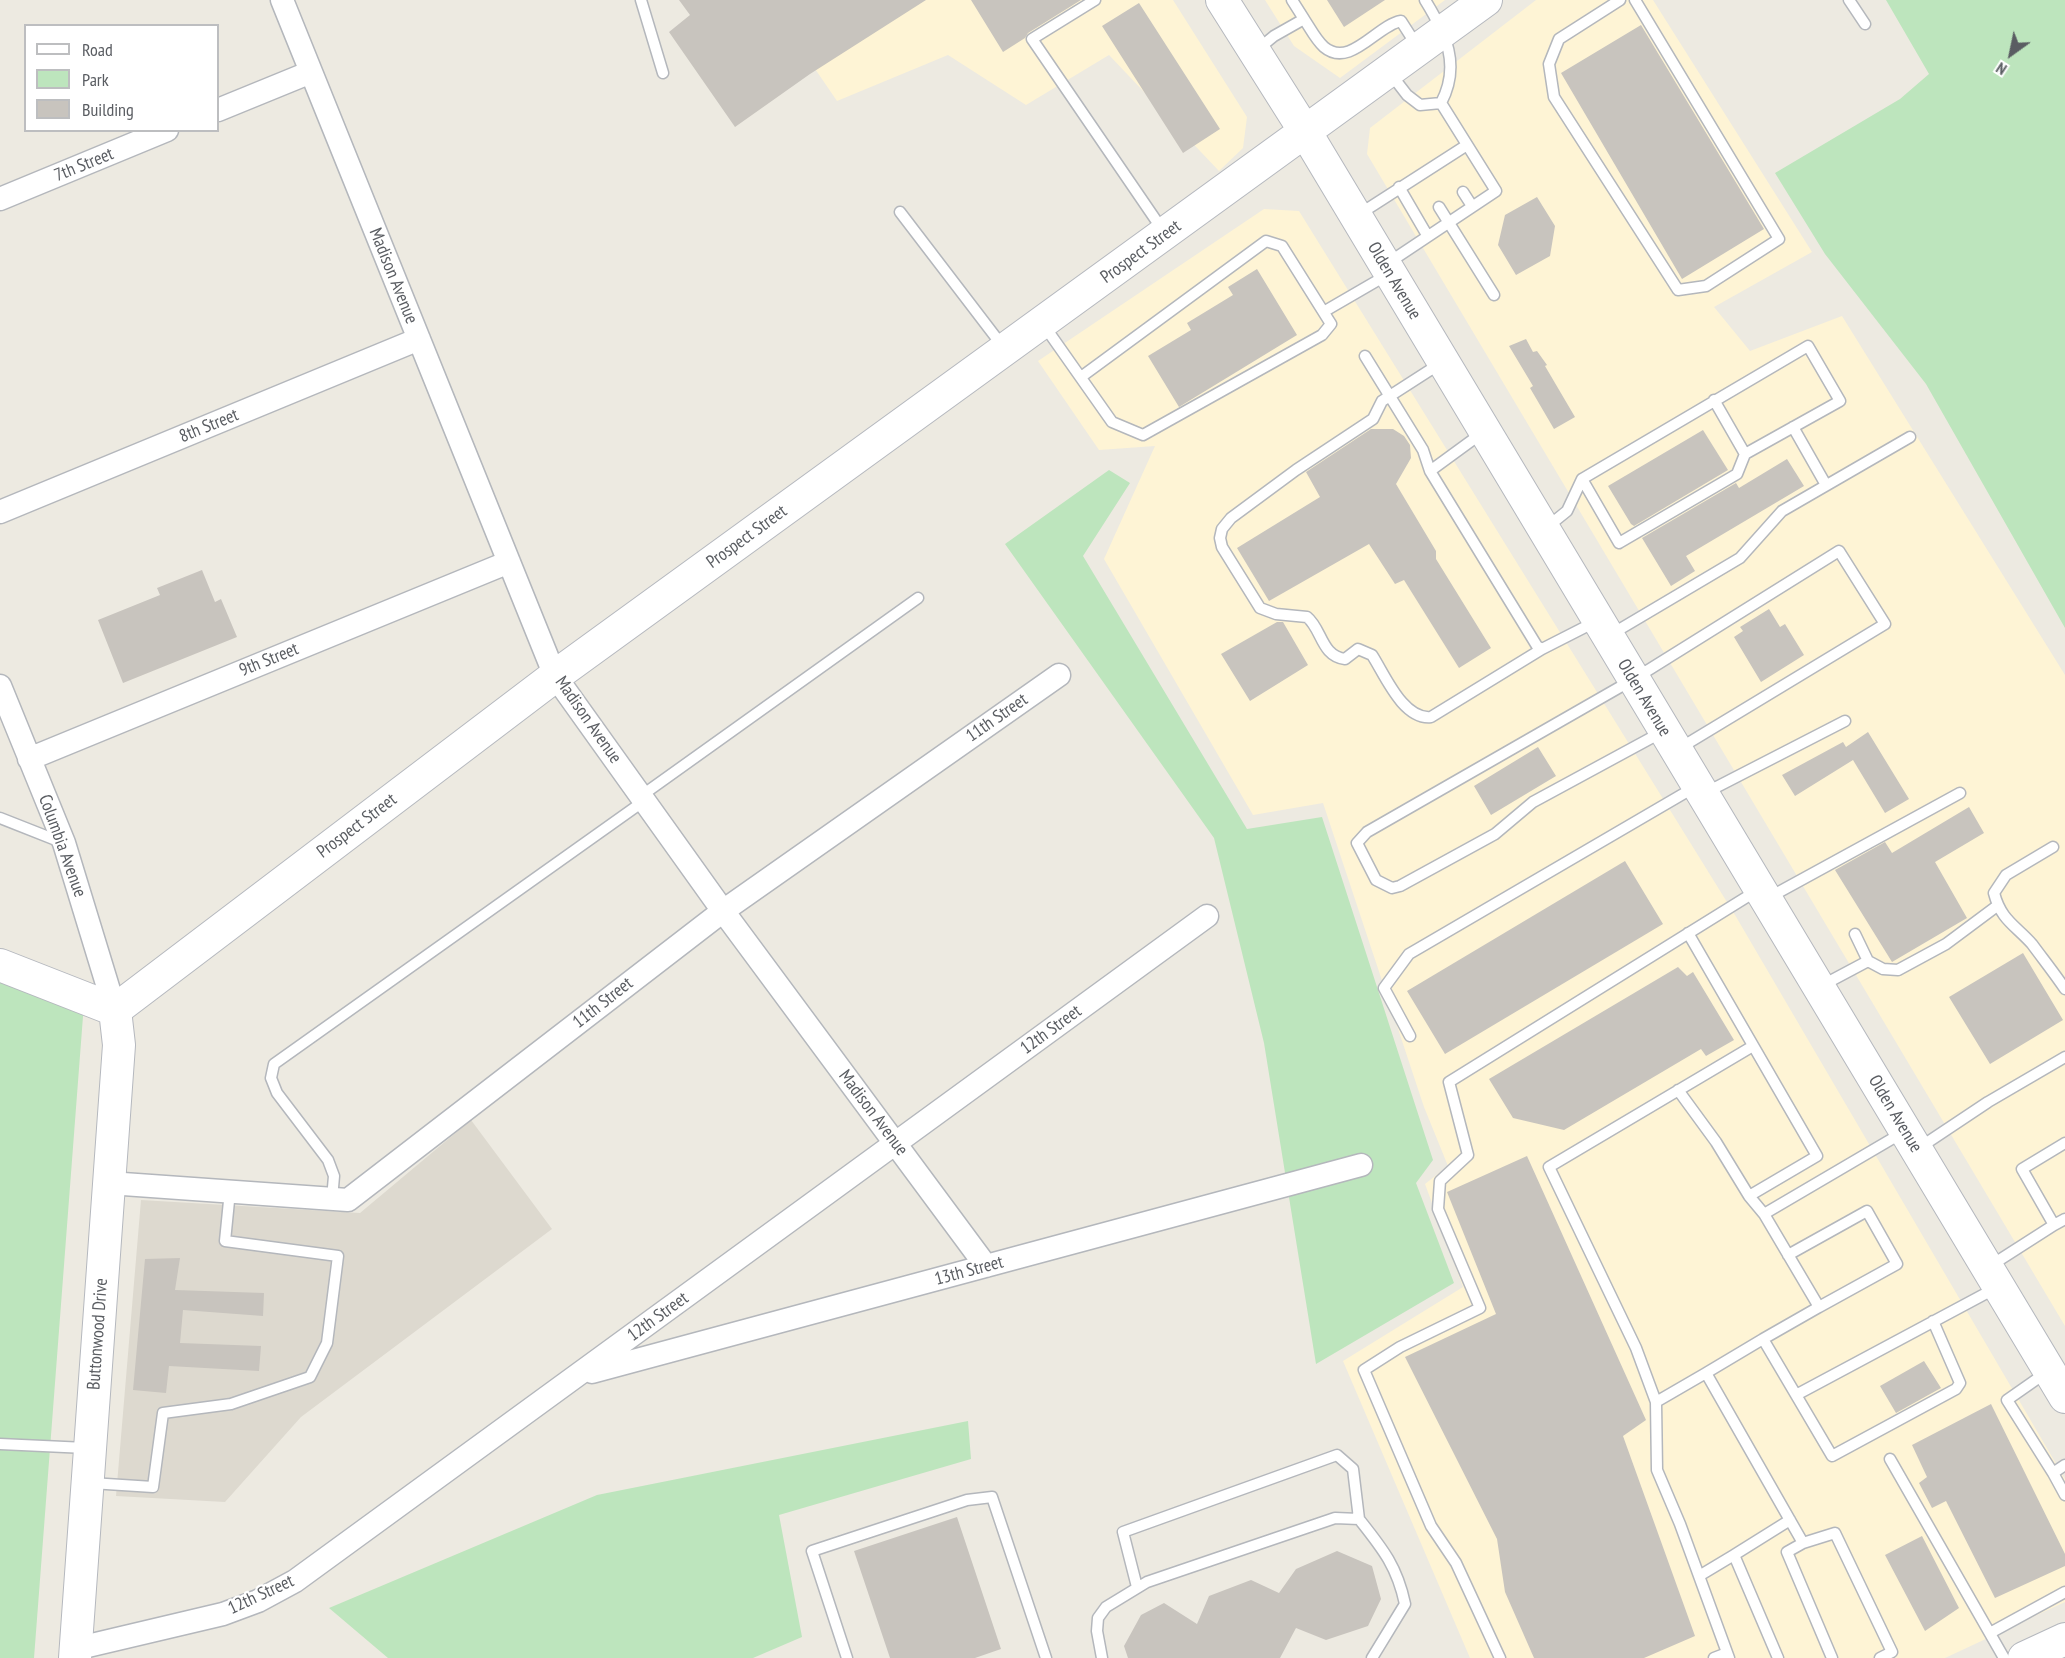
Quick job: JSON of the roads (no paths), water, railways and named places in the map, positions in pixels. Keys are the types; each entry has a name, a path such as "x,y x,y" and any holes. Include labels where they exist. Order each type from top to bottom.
{"street":[{"name":"Madison Avenue","path":"282,0 555,676 723,910 986,1266"},
{"name":"Prospect Street","path":"115,1010 555,676 1166,235 1486,0"},
{"name":"Olden Avenue","path":"1226,2 2057,1384"},
{"path":"219,110 311,72"},
{"name":"7th Street","path":"0,199 162,132"},
{"name":"8th Street","path":"0,512 419,339"},
{"name":"9th Street","path":"29,759 509,562"},
{"name":"11th Street","path":"109,1183 348,1200 723,910 1059,675"},
{"name":"Columbia Avenue","path":"0,686 64,843 115,1010"},
{"name":"12th Street","path":"75,1653 223,1614 258,1601 295,1581 1207,916"},
{"path":"0,965 115,1010"},
{"name":"Buttonwood Drive","path":"75,1653 119,1045 115,1010"},
{"name":"13th Street","path":"577,1376 1361,1166"},
{"path":"2024,1658 2065,1639"}],"lane":[{"path":"641,0 663,73"},
{"path":"1095,0 1032,39 1166,235"},
{"path":"1292,0 1325,47 1338,53 1353,50 1401,21 1418,49"},
{"path":"1425,0 1444,31 1451,83 1441,103"},
{"path":"1620,0 1559,39 1549,64 1554,97 1678,290 1706,286 1779,239 1635,0"},
{"path":"1849,0 1864,24"},
{"path":"1254,52 1274,36 1304,20"},
{"path":"1389,71 1407,95 1420,105 1441,103"},
{"path":"1325,311 1388,269 1427,235 1496,191 1441,103"},
{"path":"1355,216 1399,187 1421,179 1446,164 1467,145"},
{"path":"1399,187 1427,235"},
{"path":"1463,192 1472,206"},
{"path":"1439,207 1494,295"},
{"path":"900,212 1006,350"},
{"path":"1043,323 1112,422 1143,435 1322,335 1332,324 1282,246 1266,242 1081,377"},
{"path":"1544,530 1567,511 1582,479 1808,346 1840,401 1745,454 1737,474 1619,543 1582,479"},
{"path":"1365,356 1423,450 1430,471 1537,646 1542,649"},
{"path":"1443,362 1389,396 1383,401 1373,419 1296,470 1231,518 1222,529 1220,538 1222,547 1260,608 1276,614 1307,617 1327,649 1340,658 1345,659 1359,649 1366,650 1372,655 1407,708 1423,718 1431,717 1542,649 1603,628 1740,558 1782,511 1910,437"},
{"path":"1714,400 1745,454"},
{"path":"1792,428 1826,485"},
{"path":"1430,471 1485,431"},
{"path":"1839,551 1885,624 1670,741 1533,802 1495,834 1400,886 1392,888 1376,880 1357,843 1367,832 1634,679 1839,551"},
{"path":"332,1199 334,1176 328,1160 277,1093 271,1078 274,1064 918,598"},
{"path":"1410,1036 1384,988 1409,954 1700,790 1845,721"},
{"path":"1500,1658 1456,1563 1431,1526 1364,1370 1400,1347 1480,1308 1438,1209 1440,1181 1468,1155 1449,1082 1688,933 1960,793"},
{"path":"0,818 64,843"},
{"path":"2053,847 2006,875 1994,893 1997,906 2011,926 2030,942 2065,989"},
{"path":"1855,934 1868,961 1883,969 1899,970 1946,944 1997,906"},
{"path":"1688,933 1817,1156 1749,1196"},
{"path":"1819,987 1868,961"},
{"path":"1714,1658 1728,1655 1657,1470 1656,1402 1636,1348 1549,1167 1753,1046"},
{"path":"1764,1214 1988,1102 2065,1057"},
{"path":"1678,1090 1716,1142 1749,1196 1764,1214 1819,1307"},
{"path":"2054,1225 2022,1169 2065,1143"},
{"path":"87,1483 153,1487 163,1413 231,1404 310,1377 315,1368 327,1343 338,1256 225,1241 230,1191"},
{"path":"1656,1402 1762,1339 1897,1264 1867,1211 1788,1255"},
{"path":"1796,1395 1933,1321 1993,1277 2054,1225 2065,1219"},
{"path":"1762,1339 1832,1456 1956,1389 1960,1383 1957,1373 1933,1321"},
{"path":"1706,1373 1803,1543"},
{"path":"2057,1384 2007,1400 2065,1496"},
{"path":"0,1444 90,1448"},
{"path":"1137,1587 1123,1532 1337,1455 1353,1469 1359,1518 1389,1557 1400,1581 1405,1604 1372,1658"},
{"path":"1890,1459 2004,1658"},
{"path":"2053,1473 2065,1466"},
{"path":"847,1658 812,1551 967,1500 992,1497 1046,1658"},
{"path":"1102,1658 1097,1631 1098,1618 1106,1608 1137,1587 1202,1561 1335,1518 1359,1518"},
{"path":"1699,1576 1790,1520"},
{"path":"1832,1658 1787,1552 1803,1543 1835,1533 1892,1652 1880,1658"},
{"path":"1734,1555 1778,1658"},
{"path":"1990,1633 2065,1592"}]}
